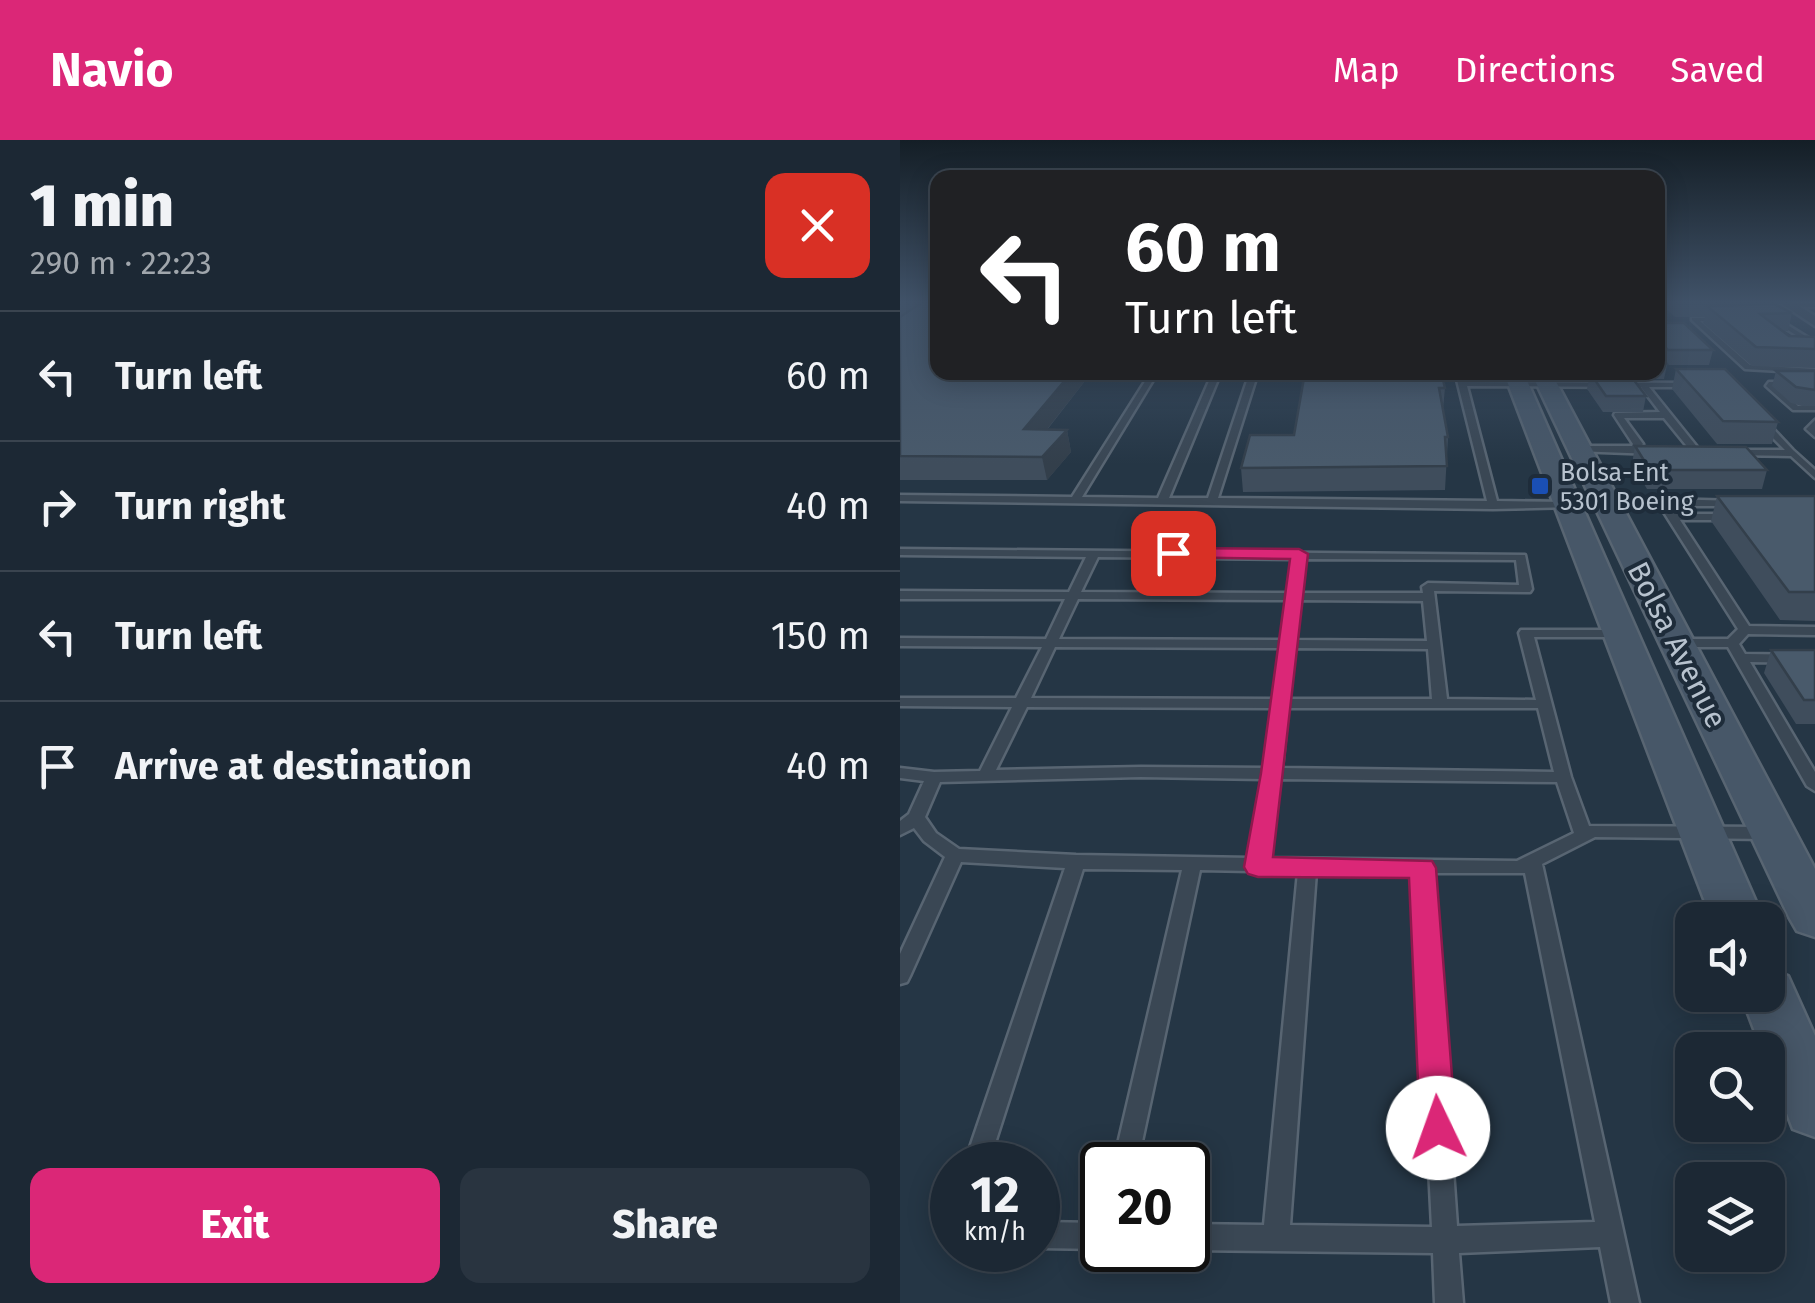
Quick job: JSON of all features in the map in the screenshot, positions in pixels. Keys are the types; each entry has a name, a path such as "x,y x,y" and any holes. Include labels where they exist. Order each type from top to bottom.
{"main road":[{"name":"Bolsa Avenue","path":"1517,380 1587,504 1676,643 1815,917"},
{"name":"Bolsa Avenue","path":"1545,380 1578,449 1587,504 1620,633 1731,902"},
{"path":"1776,1012 1815,1108"}],"lane":[{"path":"1736,356 1748,367 1815,371"},
{"path":"1076,499 1150,380"},
{"path":"1163,500 1215,380"},
{"path":"1212,500 1251,380"},
{"path":"1461,380 1494,506"},
{"path":"1559,380 1588,384 1709,385"},
{"path":"1585,380 1588,384"},
{"path":"1644,384 1696,450"},
{"path":"1815,384 1768,384 1796,408 1815,408"},
{"path":"1677,451 1788,449 1750,410"},
{"path":"1635,449 1638,444 1618,415 1666,415"},
{"path":"1815,423 1810,430 1815,434"},
{"path":"1578,449 1658,451"},
{"path":"1718,453 1793,454 1815,476"},
{"path":"900,498 1494,506 1758,503"},
{"path":"1663,502 1745,630"},
{"path":"1672,517 1744,517"},
{"path":"900,552 1521,557 1526,589 1430,586 1440,704"},
{"path":"987,773 1094,553"},
{"path":"1258,867 1299,554"},
{"path":"900,595 1429,597"},
{"path":"1676,643 1732,644 1745,630 1815,630"},
{"path":"1583,835 1563,777 1526,633 1620,633"},
{"path":"900,642 1434,645"},
{"path":"1732,644 1814,782"},
{"path":"1740,658 1815,659"},
{"path":"900,702 1544,704"},
{"path":"1794,749 1815,749"},
{"path":"900,773 934,777 987,773 1273,773 1563,777"},
{"path":"934,777 908,824 955,854 1258,867 1520,868 1592,831 1773,833"},
{"path":"900,976 955,854"},
{"path":"984,1142 1076,862"},
{"path":"1532,862 1625,1303"},
{"path":"1130,1142 1192,865"},
{"path":"1276,1238 1306,867"},
{"path":"1422,868 1449,1303"},
{"path":"1210,1238 1445,1240 1610,1234"}],"building":[{"path":"900,356 930,356 930,380 1065,380 1024,429 1067,430 1042,457 900,456"},
{"path":"1676,369 1725,369 1778,422 1723,421"},
{"path":"1776,371 1815,371 1815,390 1796,387"},
{"path":"1304,380 1443,380 1445,388 1439,388 1448,437 1447,466 1241,468 1250,435 1294,435"},
{"path":"1595,380 1634,380 1646,396 1606,396"},
{"path":"1635,446 1746,447 1767,470 1650,470"},
{"path":"1717,496 1815,496 1815,592 1789,592"},
{"path":"1771,650 1815,650 1815,700 1804,700"}],"place":[{"name":"Bolsa-Ent 5301 Boeing","path":"1540,486"}],"route":[{"path":"1173,553 1299,554 1258,867 1422,868 1438,1128"}]}
